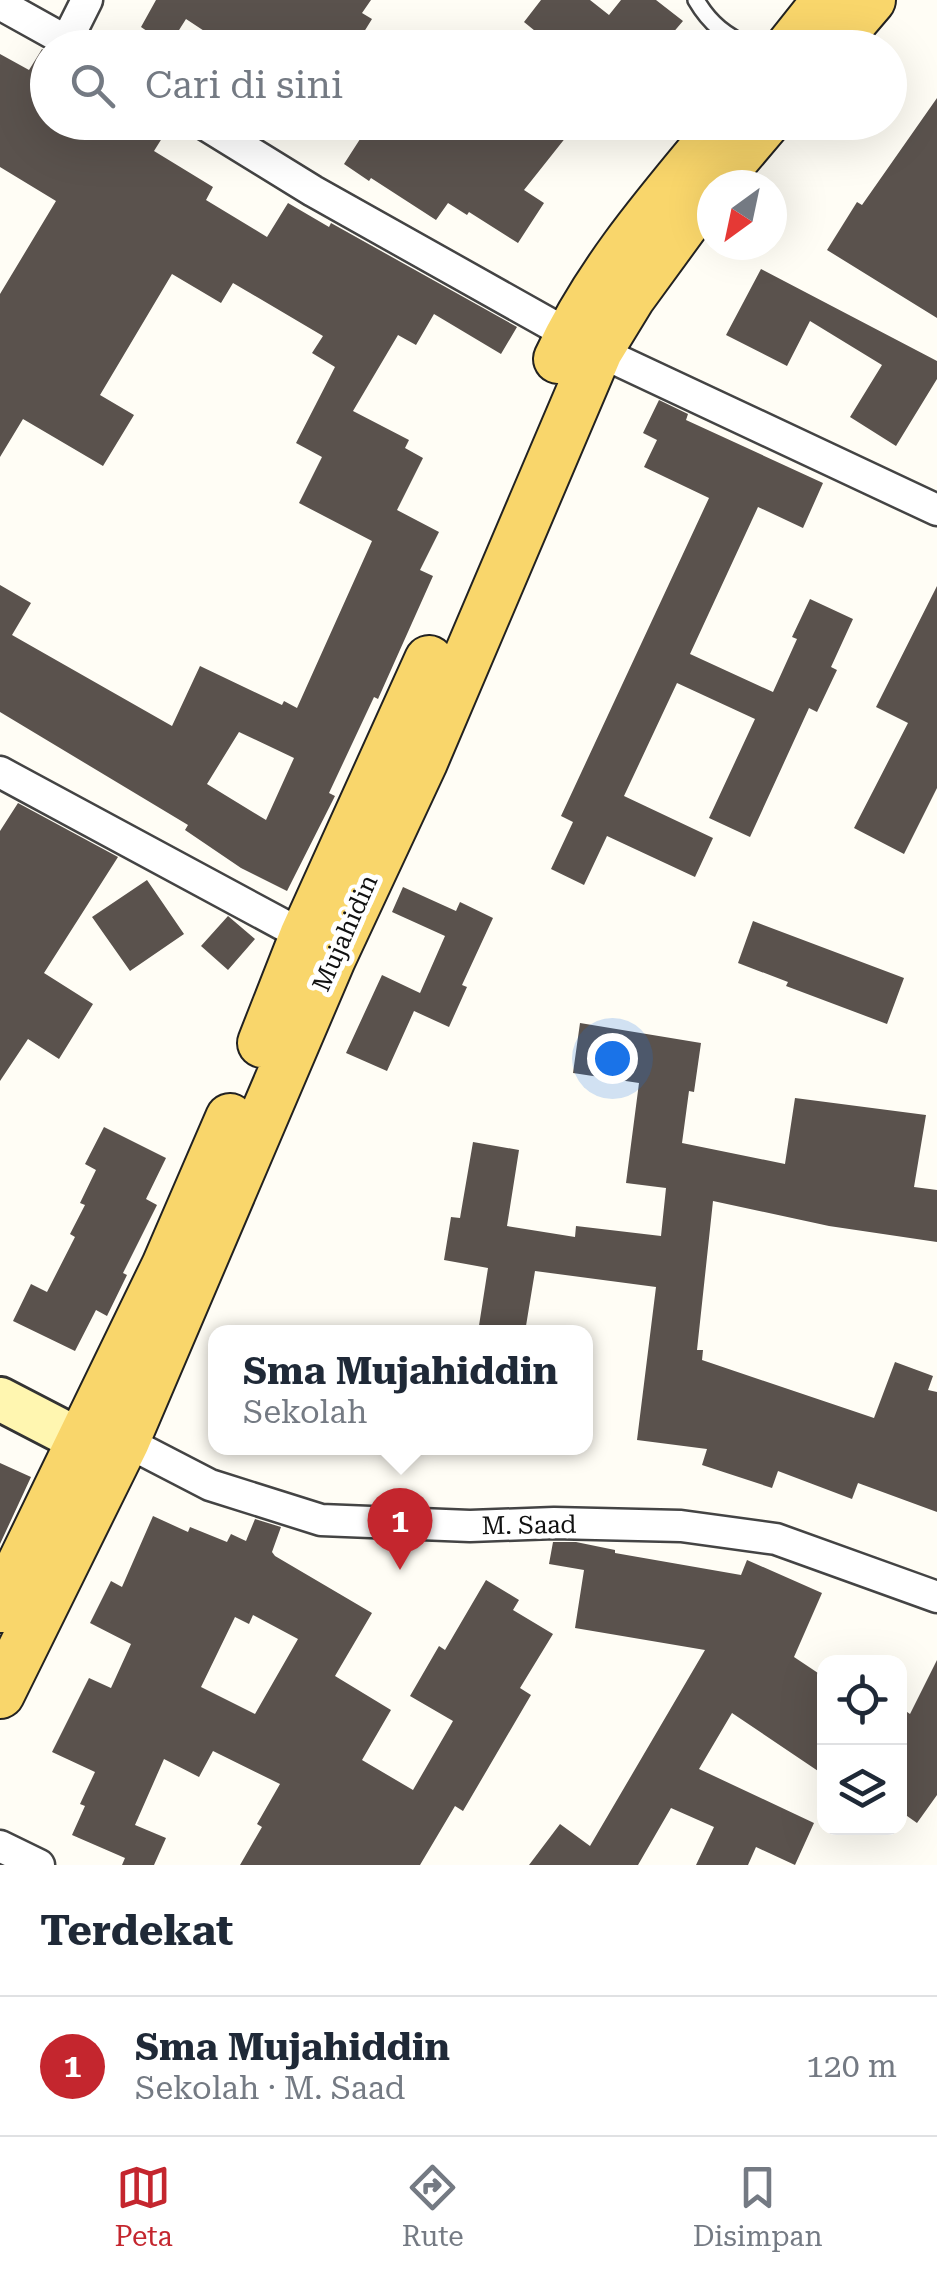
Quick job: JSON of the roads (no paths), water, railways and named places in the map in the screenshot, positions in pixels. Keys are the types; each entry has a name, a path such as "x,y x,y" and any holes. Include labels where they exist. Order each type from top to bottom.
{"main road":[{"path":"803,30 827,0"},
{"path":"845,30 871,0"},
{"name":"Mujahidin","path":"0,1608 78,1440 166,1266 304,936 626,245 711,140"},
{"name":"Mujahidin","path":"725,170 751,140"},
{"name":"Mujahidin","path":"0,1694 126,1441 331,959 422,762 583,343 631,298 697,206"}],"street":[{"path":"77,30 87,0"},
{"path":"0,4 47,30"},
{"path":"230,140 583,343 937,510"},
{"path":"0,772 304,936"},
{"path":"0,1398 78,1440"},
{"name":"M. Saad","path":"126,1441 210,1485 321,1520 470,1526 554,1522 681,1526 776,1540 937,1598"},
{"path":"0,1846 39,1865"}],"lane":[{"path":"696,0 706,18 719,30"}],"place":[{"name":"Sma Mujahiddin","path":"400,1570"}]}
